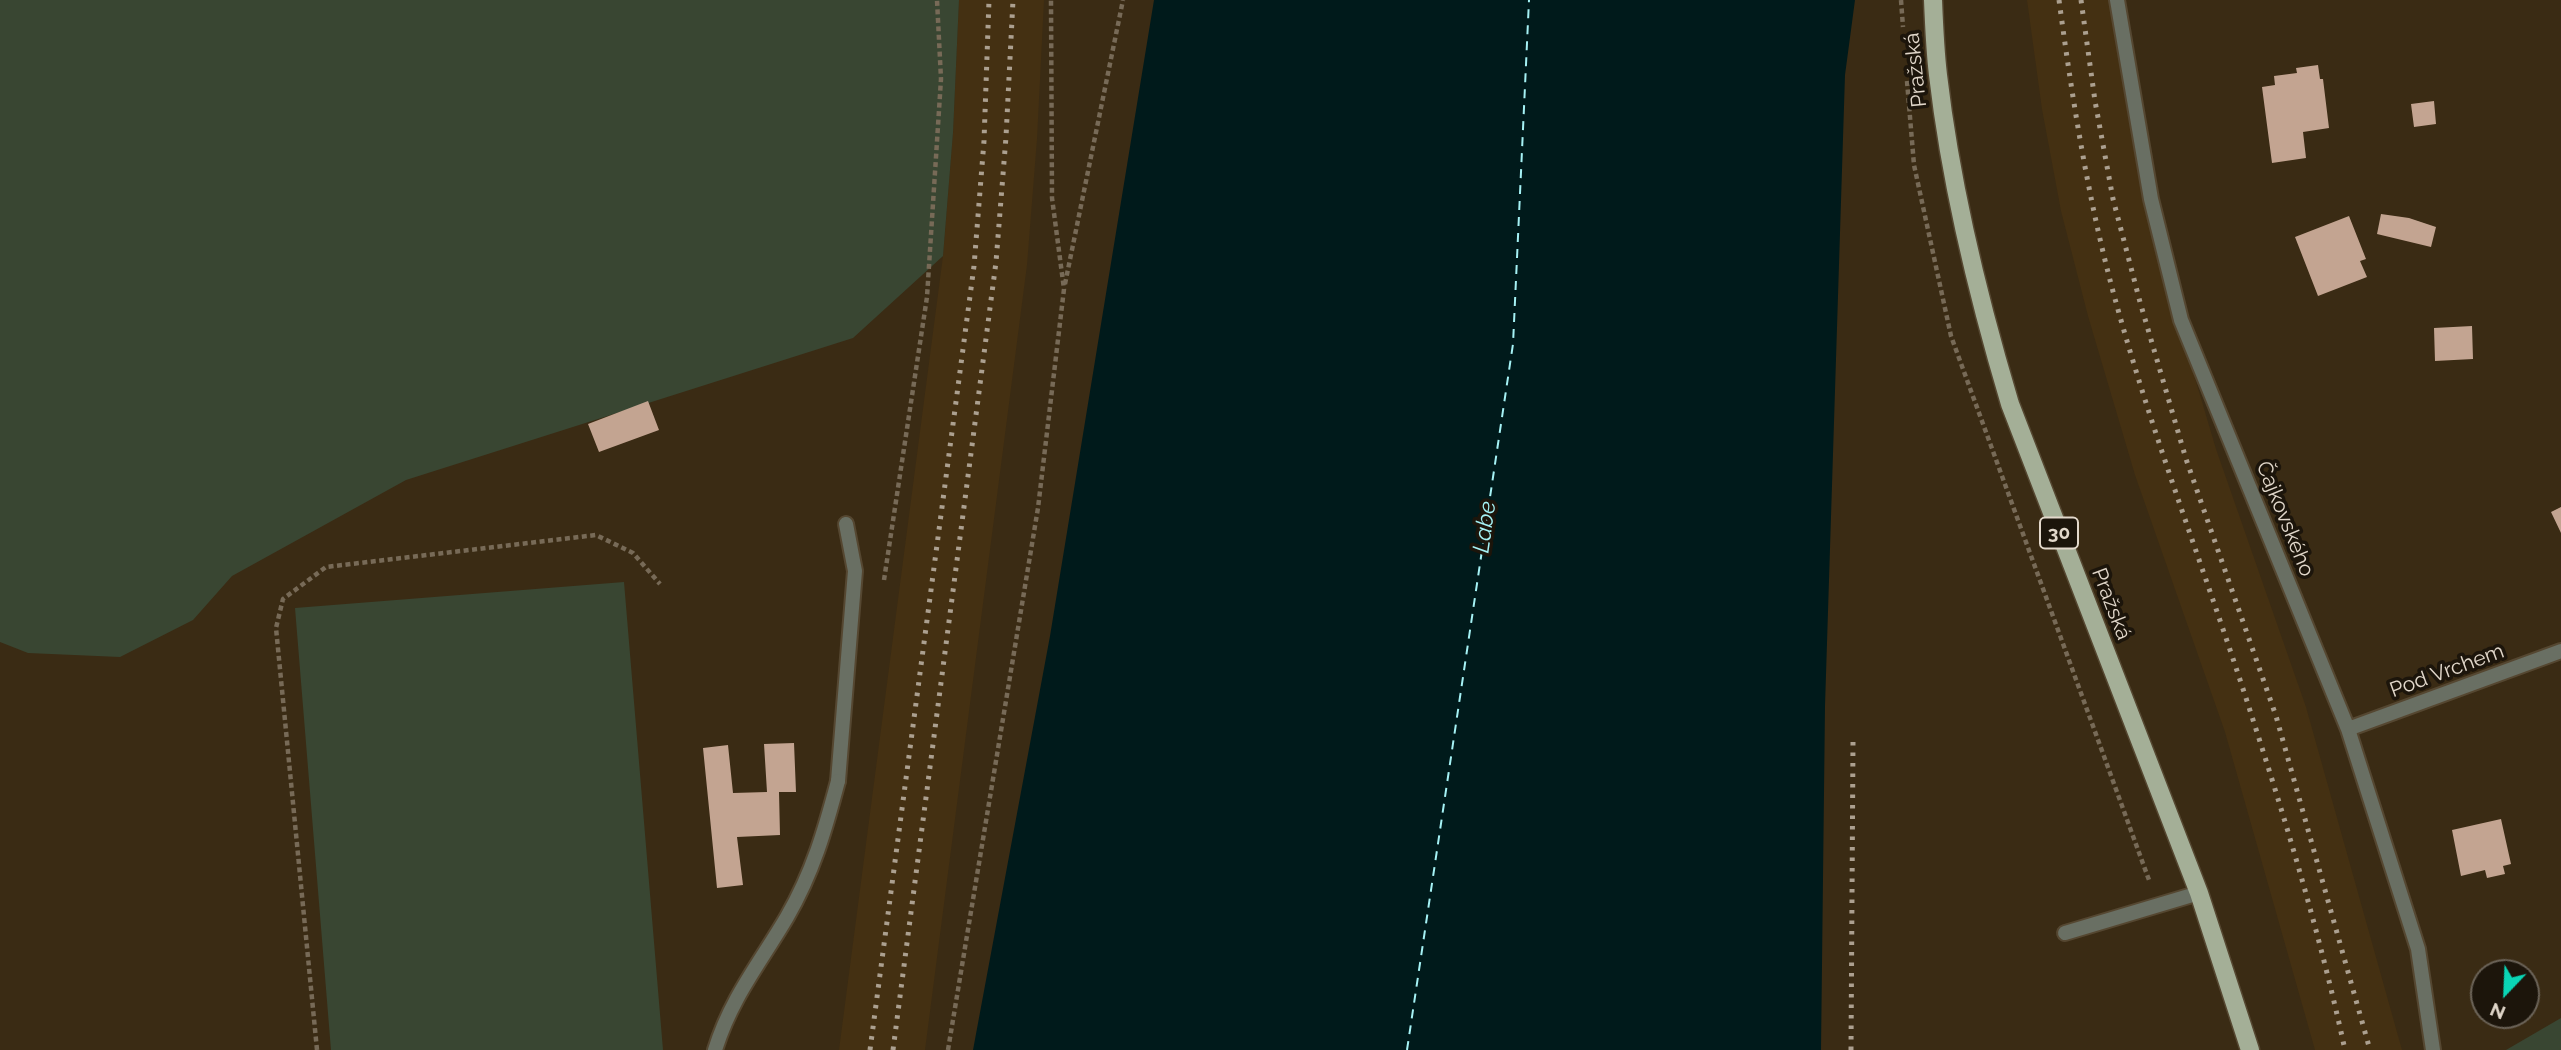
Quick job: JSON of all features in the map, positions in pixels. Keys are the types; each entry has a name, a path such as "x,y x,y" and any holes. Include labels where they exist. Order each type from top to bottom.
{"main road":[{"name":"Pražská","path":"1933,0 1937,74 1966,240 2010,404 2199,893 2250,1050"}],"street":[{"name":"Čajkovského","path":"2117,0 2151,199 2181,320 2348,729 2417,948 2433,1050"},
{"path":"715,1050 732,1004 788,916 818,852 838,780 855,571 846,524"},
{"name":"Pod Vrchem","path":"2348,729 2561,651"},
{"path":"2065,933 2199,893"}],"path":[{"path":"883,583 927,298 941,79 937,0"},
{"path":"1051,0 1052,198 1064,289"},
{"path":"948,1050 1038,508 1064,289 1123,0"},
{"path":"317,1050 276,628 283,599 326,567 596,535 633,553 660,583"}],"shaded area":[{"path":"959,0 1044,0 1027,265 925,1050 839,1050 943,256 953,133"},
{"path":"2027,0 2113,0 2126,96 2144,193 2170,294 2216,449 2306,707 2402,1050 2315,1050 2225,732 2135,475 2088,316 2061,211 2042,109"}],"green space":[{"path":"0,0 959,0 953,133 943,256 853,338 406,480 232,576 193,620 120,657 28,653 0,642"},
{"path":"624,582 663,1050 331,1050 295,608"},
{"path":"2561,1018 2561,1050 2506,1050"}],"water":[{"name":"Labe","path":"1154,0 1855,0 1845,75 1825,706 1821,1050 973,1050 1050,636"}],"building":[{"path":"2318,65 2320,79 2323,79 2329,128 2303,132 2306,158 2272,163 2262,87 2275,85 2274,76 2297,73 2296,68"},
{"path":"2434,101 2436,124 2414,127 2411,104"},
{"path":"2381,214 2409,218 2436,227 2431,247 2377,234"},
{"path":"2349,216 2366,259 2360,261 2367,277 2318,296 2295,237"},
{"path":"2472,326 2473,359 2435,361 2434,328"},
{"path":"648,401 659,430 599,452 588,424"},
{"path":"2561,507 2561,533 2551,512"},
{"path":"794,743 796,792 779,792 780,835 737,837 743,885 717,888 703,748 728,745 733,793 767,792 764,744"},
{"path":"2501,819 2511,864 2503,866 2505,874 2487,878 2485,870 2461,876 2452,830"}],"ferry route":[{"path":"1407,1050 1513,344 1529,0"}],"railway":[{"path":"870,1050 974,266 984,141 989,0"},
{"path":"893,1050 996,262 1013,0"},
{"path":"2059,0 2083,154 2098,231 2117,306 2149,411 2280,804 2315,926 2345,1050"},
{"path":"2081,0 2095,101 2113,199 2140,302 2186,459 2276,716 2370,1050"},
{"path":"1851,1050 1853,742"}]}
